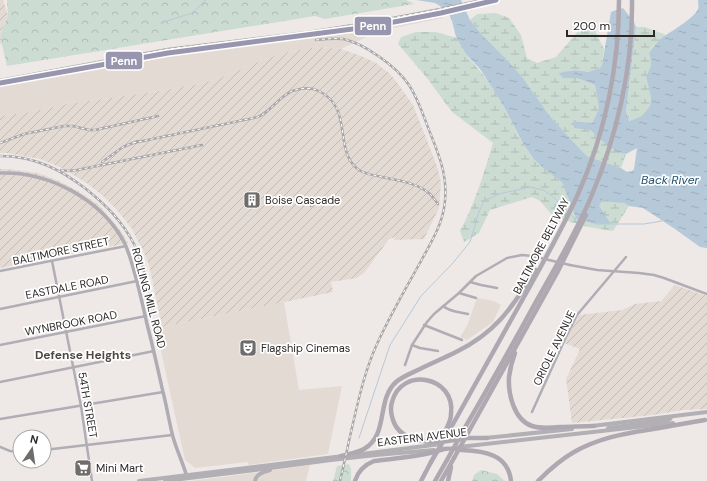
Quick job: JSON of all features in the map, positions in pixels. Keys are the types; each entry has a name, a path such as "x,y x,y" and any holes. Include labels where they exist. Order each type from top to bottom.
{"highway":[{"name":"BALTIMORE BELTWAY","path":"420,481 552,248 579,193 592,161 605,115 616,56 619,0"},
{"name":"BALTIMORE BELTWAY","path":"435,481 578,229 598,181 610,145 622,100 630,43 632,0"},
{"path":"441,481 557,273 578,229"},
{"path":"341,456 363,449 376,438 386,397 396,382 408,374 466,347 498,323 511,307 552,248"},
{"path":"532,318 513,360 510,372 510,393 517,413 525,422 538,428 594,426"},
{"path":"446,434 452,408 449,398 443,388 433,381 417,379 406,383 397,391 391,404 391,414 395,426 407,437 429,442 469,438 487,438"},
{"path":"538,481 568,456 583,447 600,440 622,434 706,420"},
{"path":"355,481 360,470 368,463 420,455 445,449 471,450 492,454 506,466 511,481"},
{"path":"448,481 454,458"}],"main road":[{"name":"EASTERN AVENUE","path":"165,481 341,456 707,412"},
{"path":"590,433 600,429 668,420 671,417"},
{"name":"EASTERN AVENUE","path":"139,481 187,478 376,455 412,453 706,420"},
{"path":"255,481 255,478 260,474 277,467"}],"street":[{"name":"ROLLING MILL ROAD","path":"0,173 22,174 58,184 92,205 108,220 121,236 130,255 146,316 172,435 187,478"},
{"name":"BALTIMORE STREET","path":"0,271 126,246"},
{"path":"405,364 412,345 424,325 434,314 459,293 476,276 504,259 512,256 532,256 597,270 639,273 660,277 707,294"},
{"name":"ORIOLE AVENUE","path":"532,412 575,320 586,304 626,257"},
{"name":"54TH STREET","path":"52,261 74,367 92,481"},
{"name":"EASTDALE ROAD","path":"0,309 137,281"},
{"path":"470,282 497,288"},
{"path":"459,293 476,298"},
{"path":"443,306 448,310 468,314"},
{"name":"WYNBROOK ROAD","path":"0,345 146,316"},
{"path":"424,325 462,340"},
{"path":"412,345 438,351"},
{"path":"0,382 154,351"},
{"path":"0,419 163,392"},
{"path":"52,449 172,435"},
{"path":"0,446 12,451"}],"shaded area":[{"path":"0,0 3,0 8,15 0,35"},
{"path":"442,14 443,18 379,31 341,49 320,47 288,52 265,59 218,79 198,84 0,116 0,85 168,55 366,28"},
{"path":"320,47 341,49 361,56 376,63 389,73 413,105 437,166 441,182 439,208 424,239 394,240 395,237 389,239 365,272 357,278 331,282 333,292 162,327 149,265 132,229 118,211 88,184 62,168 40,159 0,153 0,116 198,84 218,79 265,59 288,52"},
{"path":"0,169 38,173 59,181 78,191 99,205 121,231 128,243 0,268"},
{"path":"675,285 707,296 707,409 683,410 653,415 572,423 566,379 580,349 564,343 579,315 622,310 635,304 661,301"},
{"path":"477,298 494,301 501,305 493,322 467,340 460,337 467,326"},
{"path":"284,302 299,390 342,386 328,454 249,465 248,462 195,468 185,460 157,331 162,327"},
{"path":"310,465 306,481 190,481 246,474"}],"green space":[{"path":"7,0 406,0 414,4 325,19 315,16 7,66 0,36 8,15"},
{"path":"496,13 509,18 521,35 527,58 537,63 556,57 580,29 588,27 595,31 604,49 602,65 600,68 588,72 575,70 558,73 563,78 577,78 595,85 599,109 592,123 573,121 590,130 602,141 617,151 626,154 621,168 587,156 575,145 549,115 510,63 482,36 470,20 477,14"},
{"path":"636,27 645,27 666,35 654,45 649,53 652,61 650,70 650,106 643,116 628,121 626,112"},
{"path":"416,32 436,32 457,38 466,54 493,88 527,149 542,167 611,201 624,203 629,206 613,231 588,227 554,217 540,201 532,197 490,210 479,233 464,242 460,231 475,199 493,143 452,112 427,78 398,44 401,37"},
{"path":"349,464 351,469 351,481 333,481 337,466"},
{"path":"481,470 497,474 505,481 472,481 474,475"}],"water":[{"name":"Back River","path":"416,0 461,0 470,20 482,35 522,77 549,115 574,143 587,156 621,168 627,172 634,169 637,148 626,154 617,152 590,130 574,128 573,121 592,123 599,109 595,85 577,78 563,78 558,73 575,70 588,72 600,68 602,65 611,12 623,8 636,27 626,112 629,121 642,116 650,106 651,97 646,76 651,64 649,53 661,39 693,16 698,9 698,0 707,0 707,248 700,247 643,208 629,206 624,203 611,202 603,199 599,206 611,224 598,224 576,218 562,182 542,167 524,145 492,87 480,69 466,54 456,37 452,21 447,10 435,3"}],"waterway":[{"path":"161,23 192,13 206,0"},
{"path":"359,438 390,345 421,296 452,264 470,242 484,201 499,194 530,187 543,190 552,196 568,212"},
{"path":"570,214 574,218 579,219"},
{"path":"586,221 597,224 644,224 662,221"}],"railway":[{"path":"0,80 168,49 308,32 366,23 482,0"},
{"path":"316,40 343,39 351,41 379,57 404,78 416,97 421,109 435,144 445,180 444,208 438,229 387,323 370,362 359,400 340,481"},
{"path":"133,143 258,117 292,91 309,88 319,91 330,99 337,108 346,152 351,162 359,170 420,187 430,194 438,204"},
{"path":"0,143 24,134 64,126 95,130 158,116"},
{"path":"102,162 123,147 138,141"},
{"path":"61,170 77,170 202,145"},
{"path":"0,156 24,158 46,165 66,175 86,189 107,207 119,221 134,244 143,268 153,311"},
{"path":"311,206 321,199 327,198"}],"transit line":[{"name":"Penn","path":"0,83 168,53 368,27 441,13 496,0"}],"place":[{"name":"Boise Cascade","path":"252,200"},
{"name":"Flagship Cinemas","path":"248,348"},
{"name":"Mini Mart","path":"83,468"}],"district":[{"name":"Defense Heights","path":"83,355"}]}
